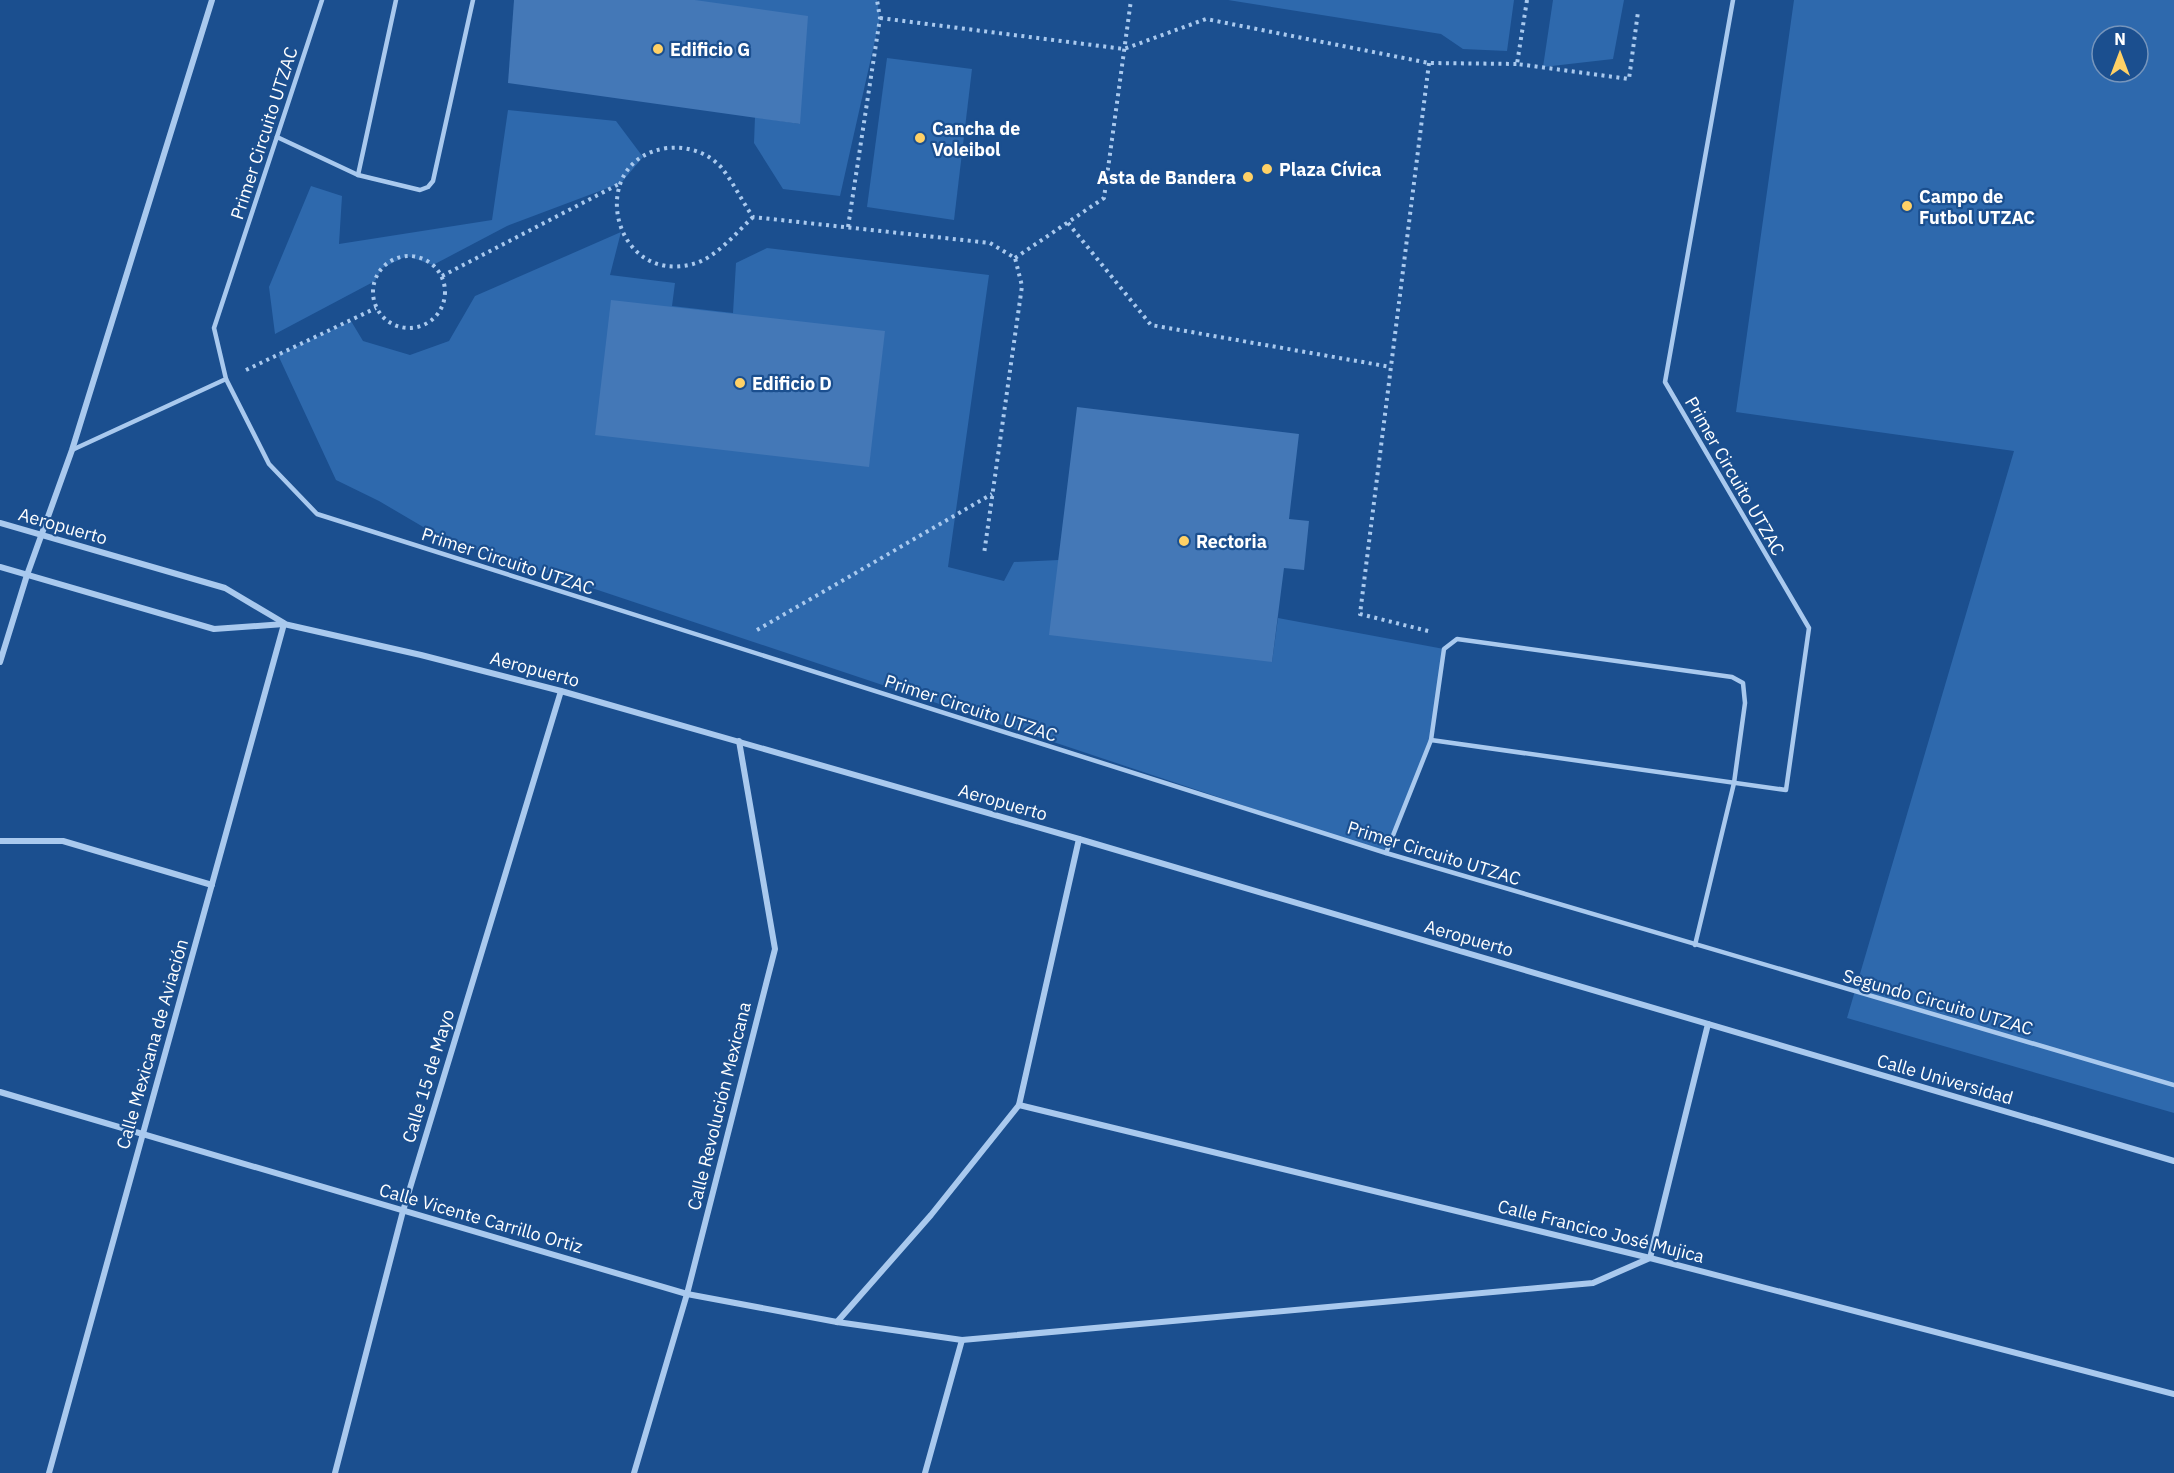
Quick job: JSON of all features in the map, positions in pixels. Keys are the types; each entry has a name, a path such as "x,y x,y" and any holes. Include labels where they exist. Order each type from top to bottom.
{"street":[{"path":"0,662 27,575 72,450 212,0"},
{"name":"Aeropuerto","path":"0,523 225,588 284,624"},
{"name":"Aeropuerto","path":"0,567 214,629 284,624 421,655 561,691 1079,839 1708,1024"},
{"name":"Calle Mexicana de Aviación","path":"49,1473 284,624"},
{"name":"Calle 15 de Mayo","path":"335,1473 403,1210 561,691"},
{"name":"Calle Revolución Mexicana","path":"634,1473 687,1294 775,949 739,741"},
{"path":"837,1322 931,1215 1019,1105 1079,839"},
{"path":"0,841 63,841 212,885"},
{"path":"1650,1258 1708,1024"},
{"name":"Calle Universidad","path":"1708,1024 2174,1161"},
{"name":"Calle Vicente Carrillo Ortiz","path":"0,1092 687,1294 837,1322 962,1340 1593,1283 1650,1258"},
{"name":"Calle Francico José Mujica","path":"1019,1105 1650,1258 2174,1394"},
{"path":"925,1473 962,1340"}],"lane":[{"name":"Primer Circuito UTZAC","path":"322,0 214,328 226,379 269,464 317,514 1386,853 1695,945"},
{"path":"358,176 396,0"},
{"path":"277,137 358,176 420,190 428,187 433,181 473,0"},
{"name":"Primer Circuito UTZAC","path":"1733,0 1665,382 1809,628 1786,790 1734,783"},
{"path":"72,450 226,379"},
{"path":"1386,853 1431,740 1444,649 1457,639 1732,677 1743,683 1744,703 1734,783 1695,945"},
{"path":"1431,740 1734,783"},
{"name":"Segundo Circuito UTZAC","path":"1695,945 2174,1085"}],"path":[{"path":"848,227 880,18 877,0"},
{"path":"1016,258 1104,198 1131,0"},
{"path":"1517,64 1527,0"},
{"path":"880,18 1124,49 1206,20 1429,63 1517,64 1629,79 1638,12"},
{"path":"1429,63 1360,614 1457,639"},
{"path":"753,217 720,167 708,156 692,149 675,147 658,150 643,157 630,168 621,183 616,199 616,216 621,232 631,247 644,257 660,264 676,266 693,264 709,257 753,217 990,243 1016,258 1022,286 984,554"},
{"path":"442,276 621,183"},
{"path":"1068,223 1151,326 1391,367"},
{"path":"407,256 421,258 433,265 442,276 446,290 444,304 437,316 426,326 412,329 397,327 385,320 376,308 373,294 375,281 382,268 393,260 407,256"},
{"path":"226,379 376,308"},
{"path":"730,646 992,494"}],"shaded area":[{"path":"695,0 877,0 880,18 840,196 783,189 754,143 755,117 800,124"},
{"path":"1228,0 1514,0 1507,51 1463,49 1441,34"},
{"path":"1553,0 1624,0 1613,59 1543,67"},
{"path":"1794,0 2174,0 2174,1113 1847,1018 2014,451 1736,412"},
{"name":"Cancha de Voleibol","path":"887,58 972,69 954,220 867,207"},
{"path":"508,110 616,121 643,157 621,183 507,226 433,265 407,256 382,268 375,281 275,334 269,287 311,186 342,196 339,244 492,220"},
{"path":"621,232 610,275 675,283 672,306 733,313 736,263 767,248 989,275 948,567 1004,581 1014,562 1059,560 1272,662 1278,618 1444,649 1431,740 1386,853 442,538 379,501 336,480 278,355 351,321 363,341 410,355 449,341 475,296"}],"building":[{"name":"Edificio G","path":"514,0 695,0 808,16 800,124 508,83"},
{"name":"Edificio D","path":"611,300 885,331 869,467 595,435"},
{"name":"Rectoria","path":"1077,407 1299,434 1289,519 1309,521 1304,570 1284,568 1272,662 1049,635"}],"place":[{"name":"Edificio G","path":"658,49"},
{"name":"Cancha de Voleibol","path":"920,138"},
{"name":"Plaza Cívica","path":"1267,169"},
{"name":"Asta de Bandera","path":"1248,177"},
{"name":"Campo de Futbol UTZAC","path":"1907,206"},
{"name":"Edificio D","path":"740,383"},
{"name":"Rectoria","path":"1184,541"}]}
